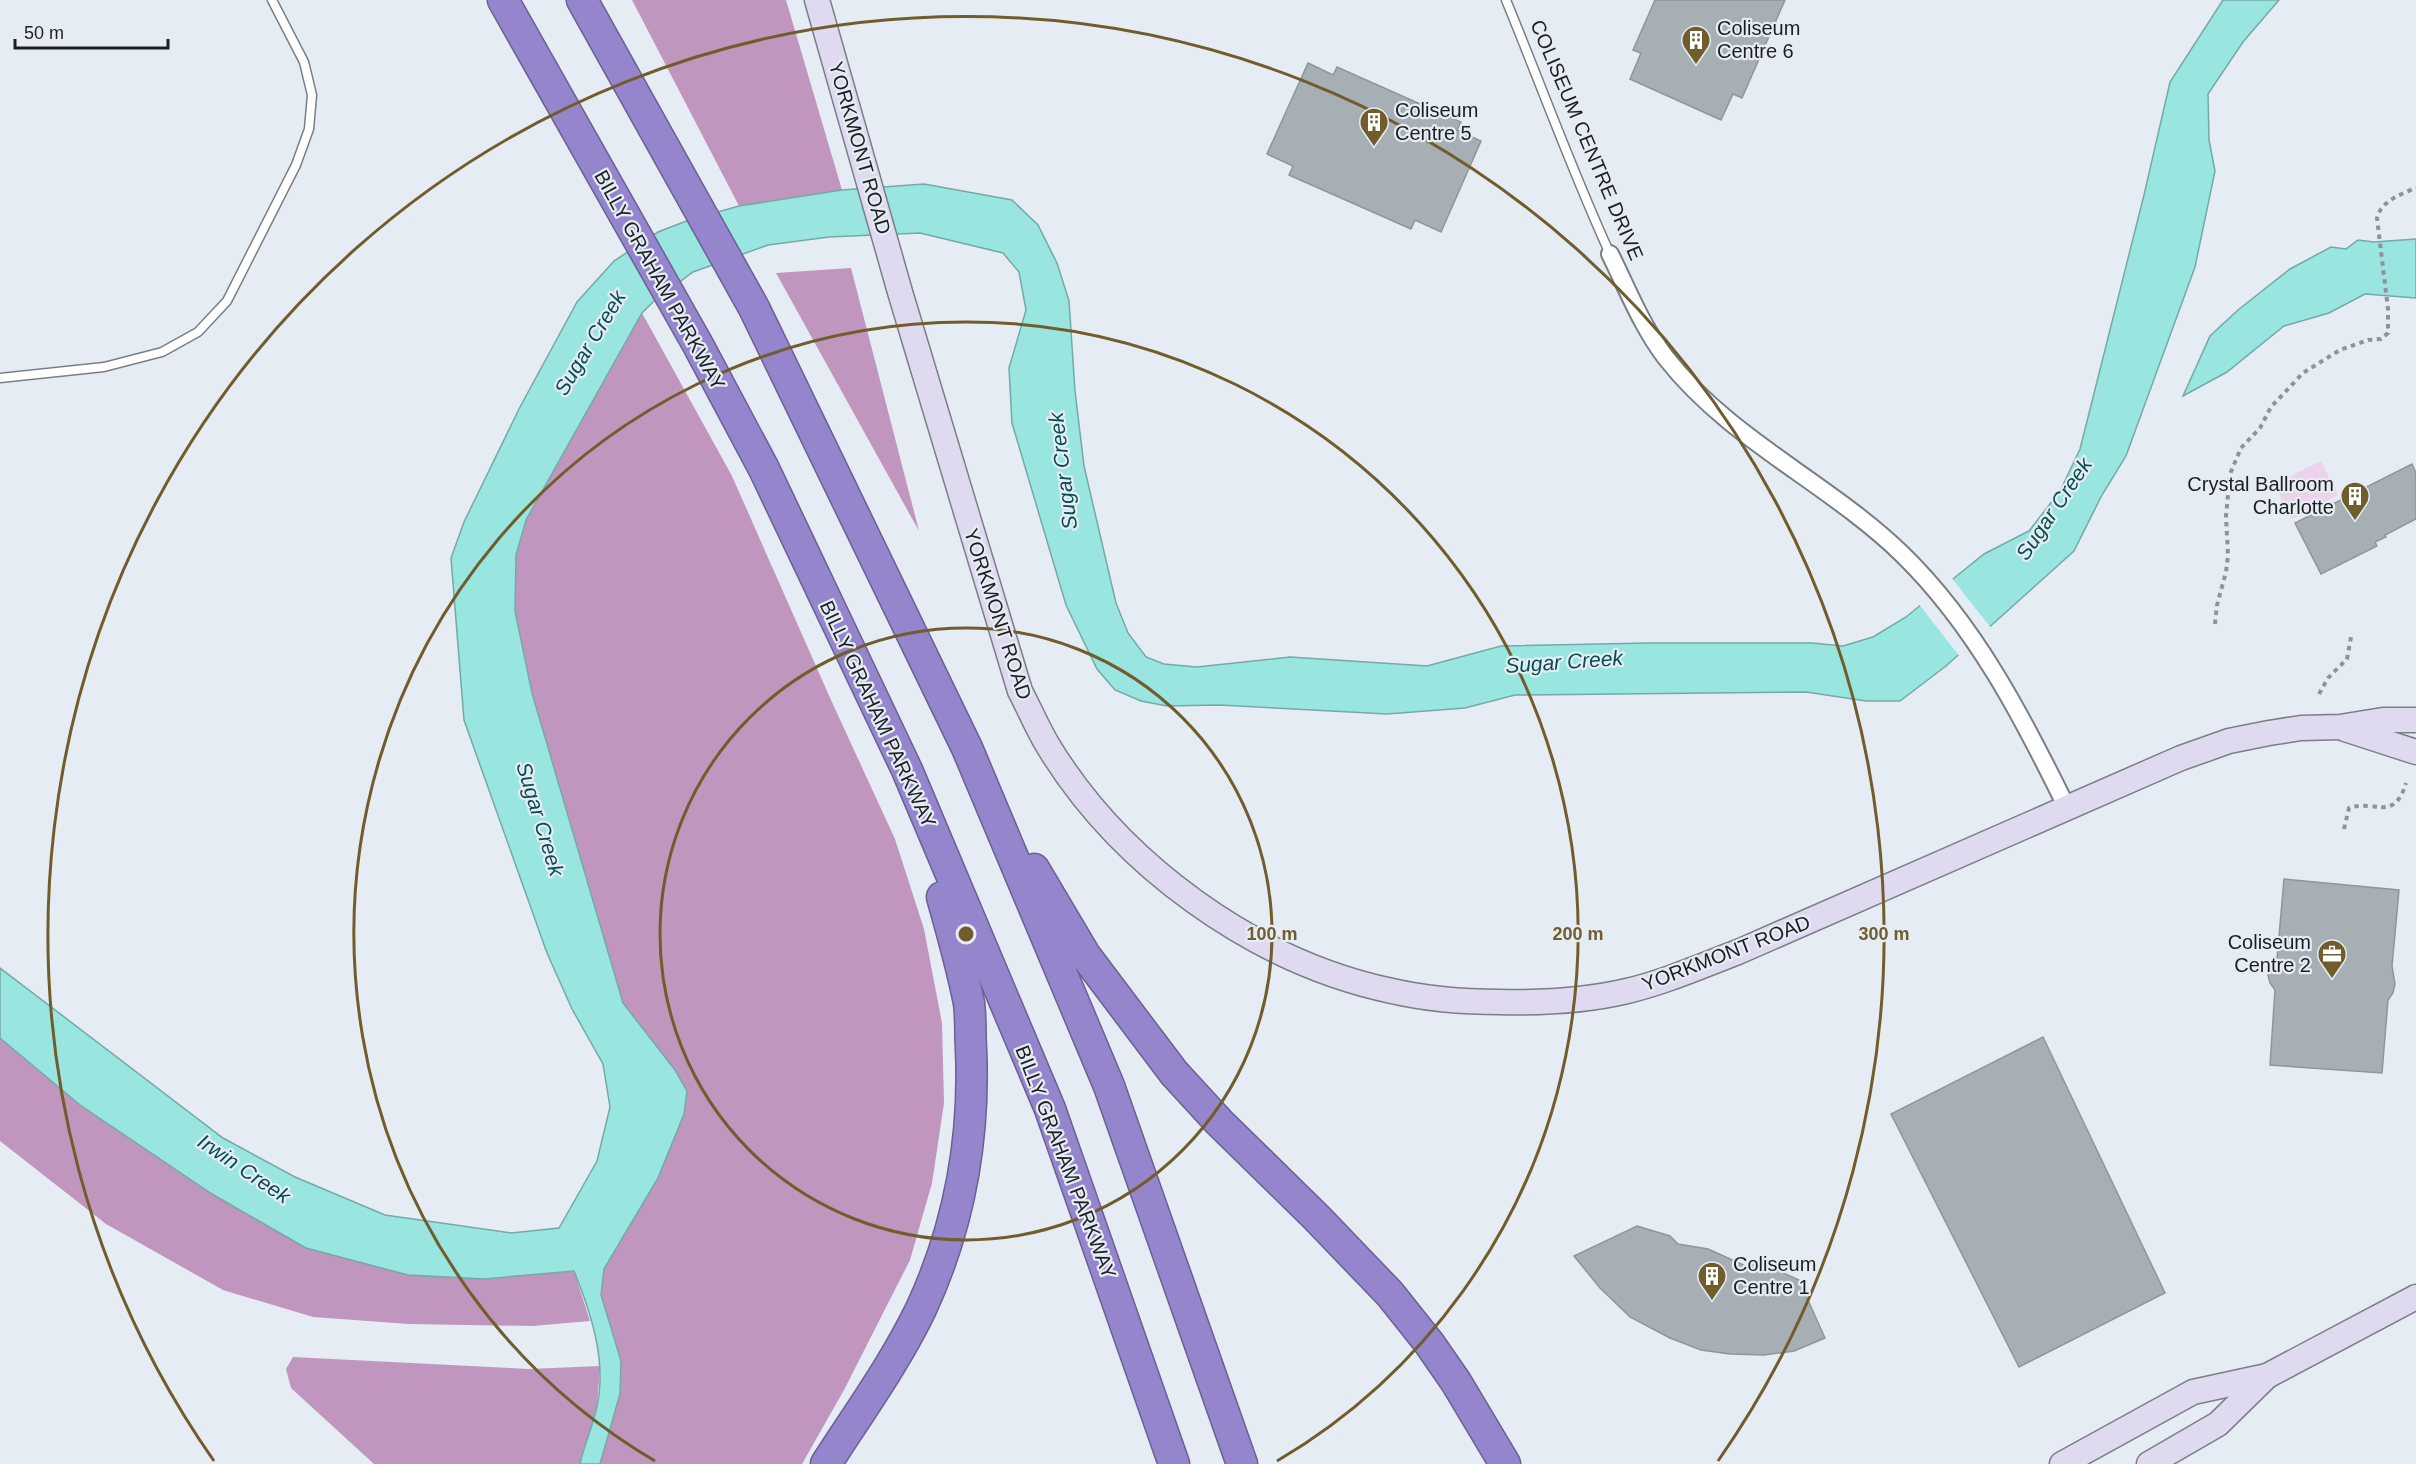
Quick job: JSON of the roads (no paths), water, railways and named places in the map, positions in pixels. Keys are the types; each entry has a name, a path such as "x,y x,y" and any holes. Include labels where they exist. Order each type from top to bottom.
{"highway":[{"name":"BILLY GRAHAM PARKWAY","path":"503,0 698,345 764,469 907,770 1050,1108 1174,1464"},
{"path":"582,0 754,308 967,748 1109,1086 1242,1464"},
{"path":"967,748 1091,964 1174,1073 1219,1122 1316,1216 1390,1294 1429,1343 1456,1382 1504,1464"},
{"path":"826,1464 891,1362 924,1300 941,1259 957,1206 970,1124 972,1068 969,1005 956,945 907,770"}],"street":[{"name":"YORKMONT ROAD","path":"818,0 900,292 1020,691 1047,744 1091,805 1132,849 1192,901 1260,943 1320,970 1392,992 1472,1002 1538,1002 1595,997 1665,980 1738,952 2181,758 2229,741 2301,728 2340,727 2383,720 2416,720"},
{"name":"COLISEUM CENTRE DRIVE","path":"1610,254 1654,342 1696,392 1730,422 1868,523 1903,555 1952,612 2002,683 2038,748 2067,808"},
{"name":"YORKMONT ROAD","path":"2340,727 2416,752"},
{"path":"2062,1464 2193,1392 2267,1376 2416,1297"},
{"path":"2150,1464 2218,1424 2267,1376"}],"lane":[{"path":"0,378 104,367 162,352 198,332 227,300 296,165 309,129 312,94 304,62 273,0"},
{"name":"COLISEUM CENTRE DRIVE","path":"1506,0 1550,105 1579,185 1610,254"}],"water":[{"path":"2223,0 2279,0 2243,42 2208,94 2209,140 2215,171 2195,267 2126,456 2102,495 2074,551 1946,666 1900,701 1866,701 1806,692 1515,695 1465,708 1387,714 1219,705 1167,706 1141,701 1115,690 1097,669 1066,605 1012,423 1009,368 1026,310 1019,272 1003,253 920,233 829,237 768,245 693,272 653,302 642,313 526,520 516,555 515,611 532,693 623,1003 675,1070 687,1091 684,1114 658,1178 604,1269 601,1295 621,1361 620,1394 600,1464 580,1464 597,1406 600,1372 596,1337 574,1271 484,1279 408,1275 306,1248 212,1194 80,1105 0,1038 0,968 223,1138 295,1177 385,1215 511,1233 559,1228 597,1161 610,1107 603,1064 572,1009 547,953 464,720 451,558 464,522 520,407 577,302 614,261 658,232 689,220 739,206 842,190 924,184 1012,200 1038,225 1057,263 1069,301 1075,391 1084,466 1116,603 1128,633 1146,657 1164,664 1197,667 1290,657 1427,666 1501,646 1812,643 1843,646 1873,637 1906,617 1984,554 2029,531 2060,491 2080,449 2170,82"},
{"path":"2416,239 2416,298 2365,294 2329,313 2284,326 2227,372 2183,396 2210,336 2238,310 2290,269 2331,247 2346,249 2358,240 2374,242"}],"place":[{"name":"Coliseum Centre 6","path":"1696,66"},
{"name":"Coliseum Centre 5","path":"1374,148"},
{"name":"Crystal Ballroom Charlotte","path":"2355,522"},
{"name":"Coliseum Centre 2","path":"2332,980"},
{"name":"Coliseum Centre 1","path":"1712,1302"}],"water label":[{"name":"Sugar Creek","path":"590,343"},
{"name":"Sugar Creek","path":"1063,471"},
{"name":"Sugar Creek","path":"2054,509"},
{"name":"Sugar Creek","path":"1564,662"},
{"name":"Sugar Creek","path":"540,819"},
{"name":"Irwin Creek","path":"244,1169"}]}
